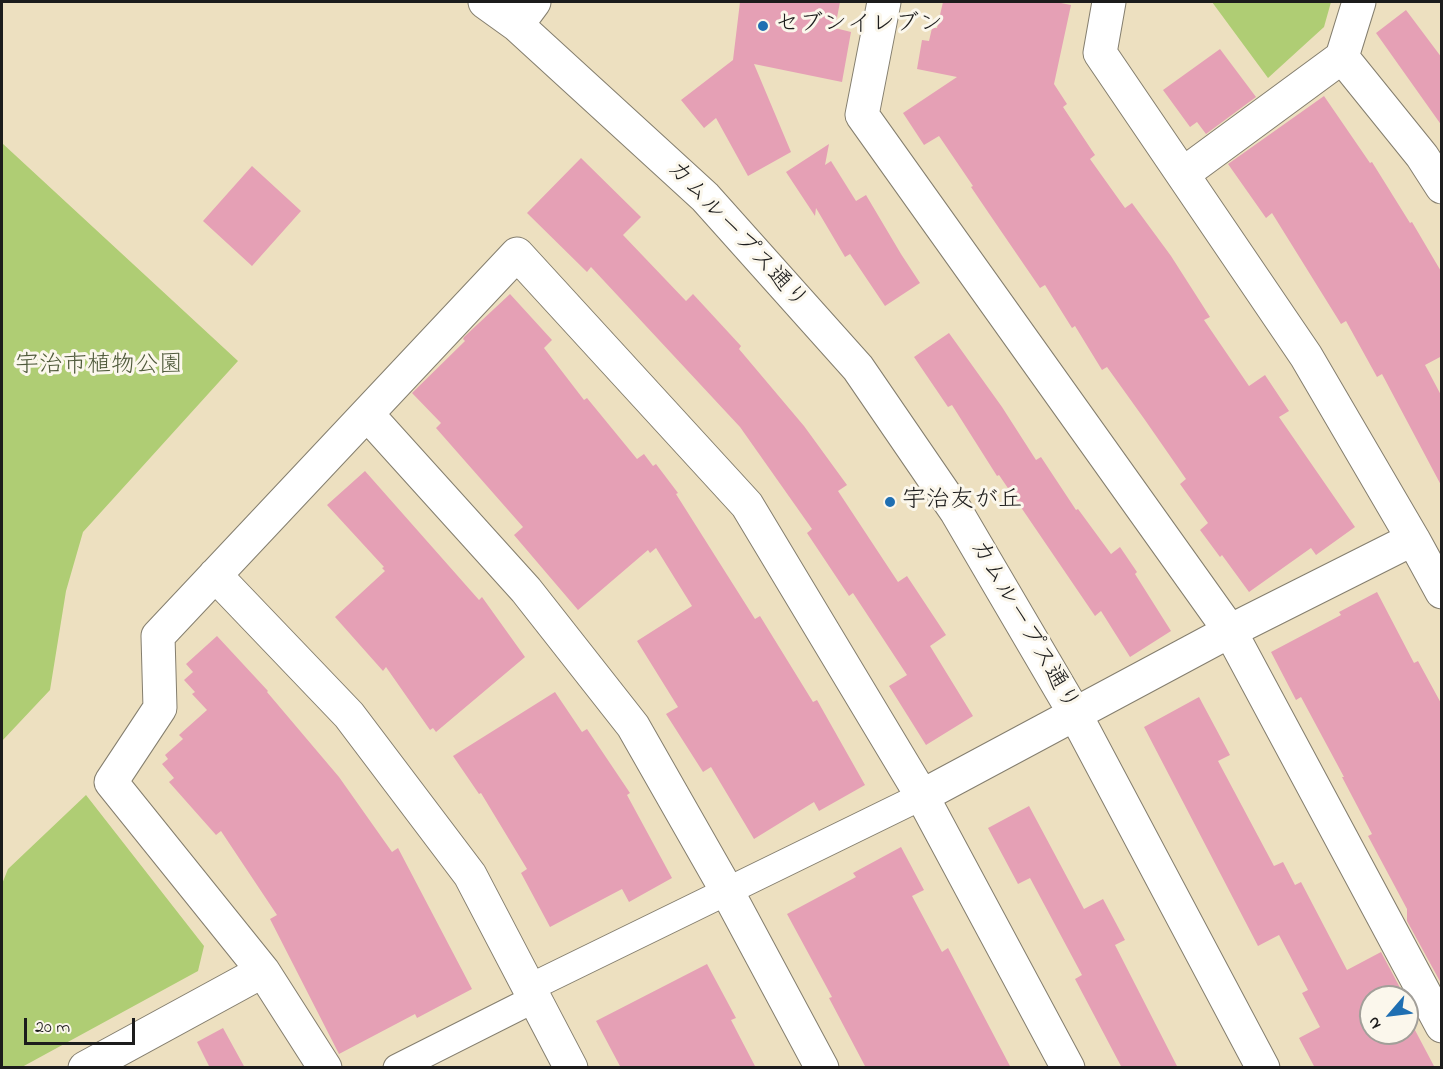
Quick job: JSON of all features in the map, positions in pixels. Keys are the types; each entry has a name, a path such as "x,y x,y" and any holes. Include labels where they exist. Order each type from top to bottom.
{"street":[{"name":"カムループス通り","path":"485,2 526,13 705,197 858,368 956,511 1075,714 1263,1068"},
{"path":"884,2 862,115 1230,631 1442,1026"},
{"path":"1110,2 1100,53 1306,356 1442,592"},
{"path":"1183,174 1342,57 1359,2"},
{"path":"1342,57 1422,156 1442,187"},
{"path":"325,1068 262,971 111,782 160,708 158,636 517,254 747,505 921,796 1068,1068"},
{"path":"367,414 526,590 633,726 728,891 822,1068"},
{"path":"397,1068 532,993 728,891 921,796 1230,631 1413,539"},
{"path":"215,575 349,715 470,875 571,1068"},
{"path":"85,1068 262,971"}],"green space":[{"path":"1212,2 1331,2 1324,27 1268,78"},
{"name":"宇治市植物公園","path":"2,143 238,361 83,532 66,591 50,690 2,741"},
{"path":"86,795 204,946 198,971 22,1067 2,1067 2,884 8,869"}],"building":[{"path":"740,2 840,2 835,28 851,32 842,82 754,64 791,152 748,176 716,118 704,128 681,100 733,60"},
{"path":"943,2 1056,2 1071,5 1054,84 1067,104 1063,107 1095,155 1090,159 1125,208 1132,203 1171,256 1210,317 1204,320 1249,386 1265,375 1289,411 1279,417 1355,527 1316,555 1311,548 1249,592 1222,555 1220,557 1200,530 1208,523 1180,484 1186,479 1145,420 1107,367 1102,370 1075,326 1072,328 1045,285 1040,288 939,136 924,145 903,113 957,77 917,69 922,40 929,41 932,28 937,28"},
{"path":"1406,10 1442,58 1442,126 1376,33"},
{"path":"1220,49 1256,97 1206,134 1197,122 1190,127 1163,90"},
{"path":"1324,96 1370,163 1372,162 1410,223 1412,222 1442,273 1442,356 1425,365 1442,397 1442,487 1382,374 1377,377 1346,321 1341,324 1272,213 1266,218 1228,164"},
{"path":"829,144 825,165 831,161 856,201 866,195 920,283 885,306 850,254 845,257 816,208 815,216 786,172"},
{"path":"581,158 641,217 623,235 686,301 693,294 741,346 739,349 804,426 847,485 838,491 898,582 907,576 946,635 930,646 973,716 926,745 889,686 907,675 853,593 849,596 807,533 812,529 740,427 591,267 587,272 527,213"},
{"path":"252,166 301,211 252,266 203,221"},
{"path":"510,294 552,340 544,348 584,400 587,398 637,459 644,454 653,466 656,464 678,493 676,494 755,619 760,616 813,702 817,700 865,785 819,811 814,802 754,839 711,767 703,772 666,714 678,707 637,641 692,606 656,548 650,553 648,550 578,610 514,535 523,527 436,428 441,423 412,393 465,341 464,337"},
{"path":"949,333 1002,407 1036,460 1041,457 1076,510 1078,509 1111,554 1120,547 1171,631 1130,657 1101,611 1095,616 999,475 997,476 952,405 948,407 914,357"},
{"path":"365,471 479,600 482,597 525,657 436,732 433,728 430,730 386,667 383,671 335,617 385,571 382,568 384,567 327,505"},
{"path":"1377,592 1414,663 1418,661 1442,705 1442,985 1407,921 1407,909 1368,836 1372,834 1342,777 1344,777 1301,697 1296,700 1271,652 1341,615 1339,612"},
{"path":"217,636 268,691 339,777 392,852 398,848 472,989 417,1018 415,1014 339,1054 270,919 277,915 221,831 216,835 169,782 174,778 162,764 168,759 165,755 183,739 179,735 207,710 192,694 195,692 184,680 193,672 186,664"},
{"path":"555,692 582,732 587,729 630,793 627,795 672,878 629,902 622,889 550,927 521,873 527,869 481,793 479,794 453,756"},
{"path":"1199,697 1230,755 1218,761 1274,866 1283,862 1295,885 1301,882 1347,970 1381,952 1399,985 1359,985 1359,1045 1419,1045 1419,1038 1435,1068 1315,1068 1299,1038 1320,1027 1302,993 1308,990 1279,935 1258,946 1144,727"},
{"path":"1029,806 1084,909 1103,899 1125,940 1115,945 1178,1068 1122,1068 1075,979 1082,975 1030,878 1018,884 988,828"},
{"path":"901,847 924,890 912,896 942,952 948,948 1011,1068 866,1068 829,998 832,997 787,914 856,877 853,873"},
{"path":"707,964 736,1018 731,1020 756,1068 621,1068 596,1021"},
{"path":"223,1028 245,1068 210,1068 197,1042"}],"place":[{"name":"セブンイレブン","path":"763,26"},
{"name":"宇治友が丘","path":"890,502"}]}
